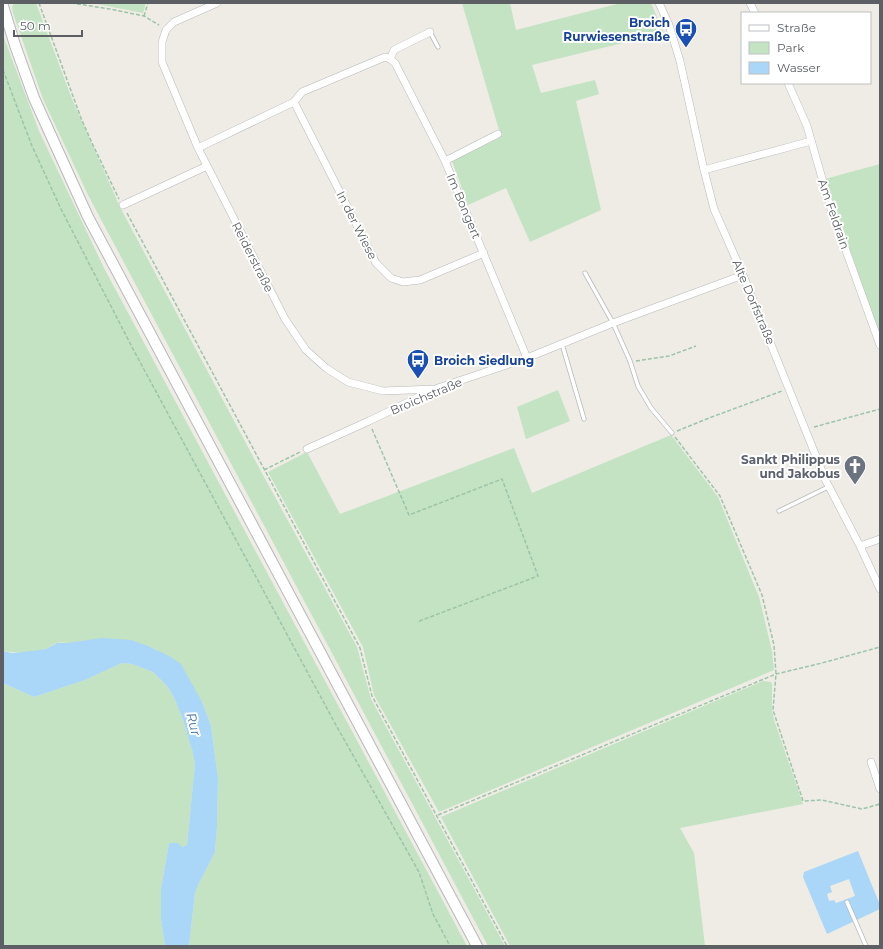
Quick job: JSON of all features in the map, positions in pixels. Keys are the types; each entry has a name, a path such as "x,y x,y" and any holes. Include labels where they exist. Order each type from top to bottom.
{"main road":[{"path":"3,6 34,98 88,217 477,946"}],"street":[{"path":"166,30 174,22 217,3"},
{"name":"Alte Dorfstraße","path":"659,3 669,25 680,61 714,209 790,388 829,486 880,589"},
{"path":"750,3 754,12"},
{"name":"Reiderstraße","path":"166,30 162,42 162,62 198,148 285,319 306,350 326,368 348,382 384,391 436,389"},
{"path":"198,148 294,102 302,92 385,58 390,59 394,50 430,32"},
{"name":"Im Bongert","path":"390,59 395,63 445,161 527,358"},
{"name":"Am Feldrain","path":"788,84 807,126 830,206 880,345"},
{"name":"In der Wiese","path":"294,102 376,263 391,278 403,282 420,280 484,253"},
{"path":"445,161 498,134"},
{"path":"704,170 811,141"},
{"path":"122,205 207,166"},
{"name":"Broichstraße","path":"307,449 436,389 527,358 613,323 743,275"},
{"path":"860,546 880,539"},
{"path":"871,762 880,789"}],"lane":[{"path":"430,32 438,46"},
{"path":"585,273 613,323 630,362 638,386 651,408 672,433"},
{"path":"561,343 584,419"},
{"path":"779,511 829,486"},
{"path":"846,902 866,946"}],"path":[{"path":"39,3 81,118 122,205 360,648 372,696 507,946"},
{"path":"71,3 144,16 166,30"},
{"path":"144,16 148,3"},
{"path":"3,70 32,146 58,202 118,321 337,728 419,872 433,914 450,946"},
{"path":"630,362 669,356 696,346"},
{"path":"790,388 672,433 720,496 762,595 774,645 776,674 773,710 803,801 822,800 862,809 880,804"},
{"path":"806,429 880,409"},
{"path":"369,421 409,515 502,479 538,576 417,622"},
{"path":"264,470 307,449"},
{"path":"437,815 776,674 880,647"}],"green space":[{"path":"14,3 36,3 72,99 121,209 357,647 371,699 505,946 488,946 88,195 43,99 13,13 12,7"},
{"path":"92,3 146,3 143,13"},
{"path":"462,3 510,3 516,30 621,3 651,3 664,33 532,65 541,93 595,80 599,94 576,101 601,210 530,242 506,188 468,205 452,161 501,137"},
{"path":"3,35 39,131 104,268 467,946 189,946 195,893 215,852 217,827 218,778 211,726 202,702 157,650 135,642 92,640 57,643 46,649 30,652 3,651"},
{"path":"880,164 880,335 825,179"},
{"path":"558,390 570,421 526,439 517,407"},
{"path":"671,435 718,497 759,597 772,651 774,670 439,812 374,695 363,647 268,472 307,452 340,514 514,448 532,493"},
{"path":"122,663 132,664 153,672 167,686 174,697 183,720 195,764 187,845 182,847 169,843 161,889 161,919 165,946 3,946 3,683 34,697 85,680"},
{"path":"763,681 771,682 772,684 772,709 774,720 803,804 680,828 694,853 705,946 510,946 441,817"}],"water":[{"name":"Rur","path":"102,638 131,640 169,656 181,664 202,702 211,726 218,778 215,852 195,893 189,946 165,946 161,919 161,889 169,843 178,843 182,847 187,845 195,764 183,720 174,697 167,686 153,672 132,664 122,663 85,680 34,697 3,683 3,651 12,653 32,651 46,649 57,643"},
{"path":"858,851 880,905 880,909 827,934 803,877 804,872","holes":["849,879 855,896 836,903 834,900 829,901 827,894 832,892 830,886"]}],"place":[{"name":"Broich Rurwiesenstraße","path":"686,48"},
{"name":"Broich Siedlung","path":"418,380"},
{"name":"Sankt Philippus und Jakobus","path":"855,486"}]}
